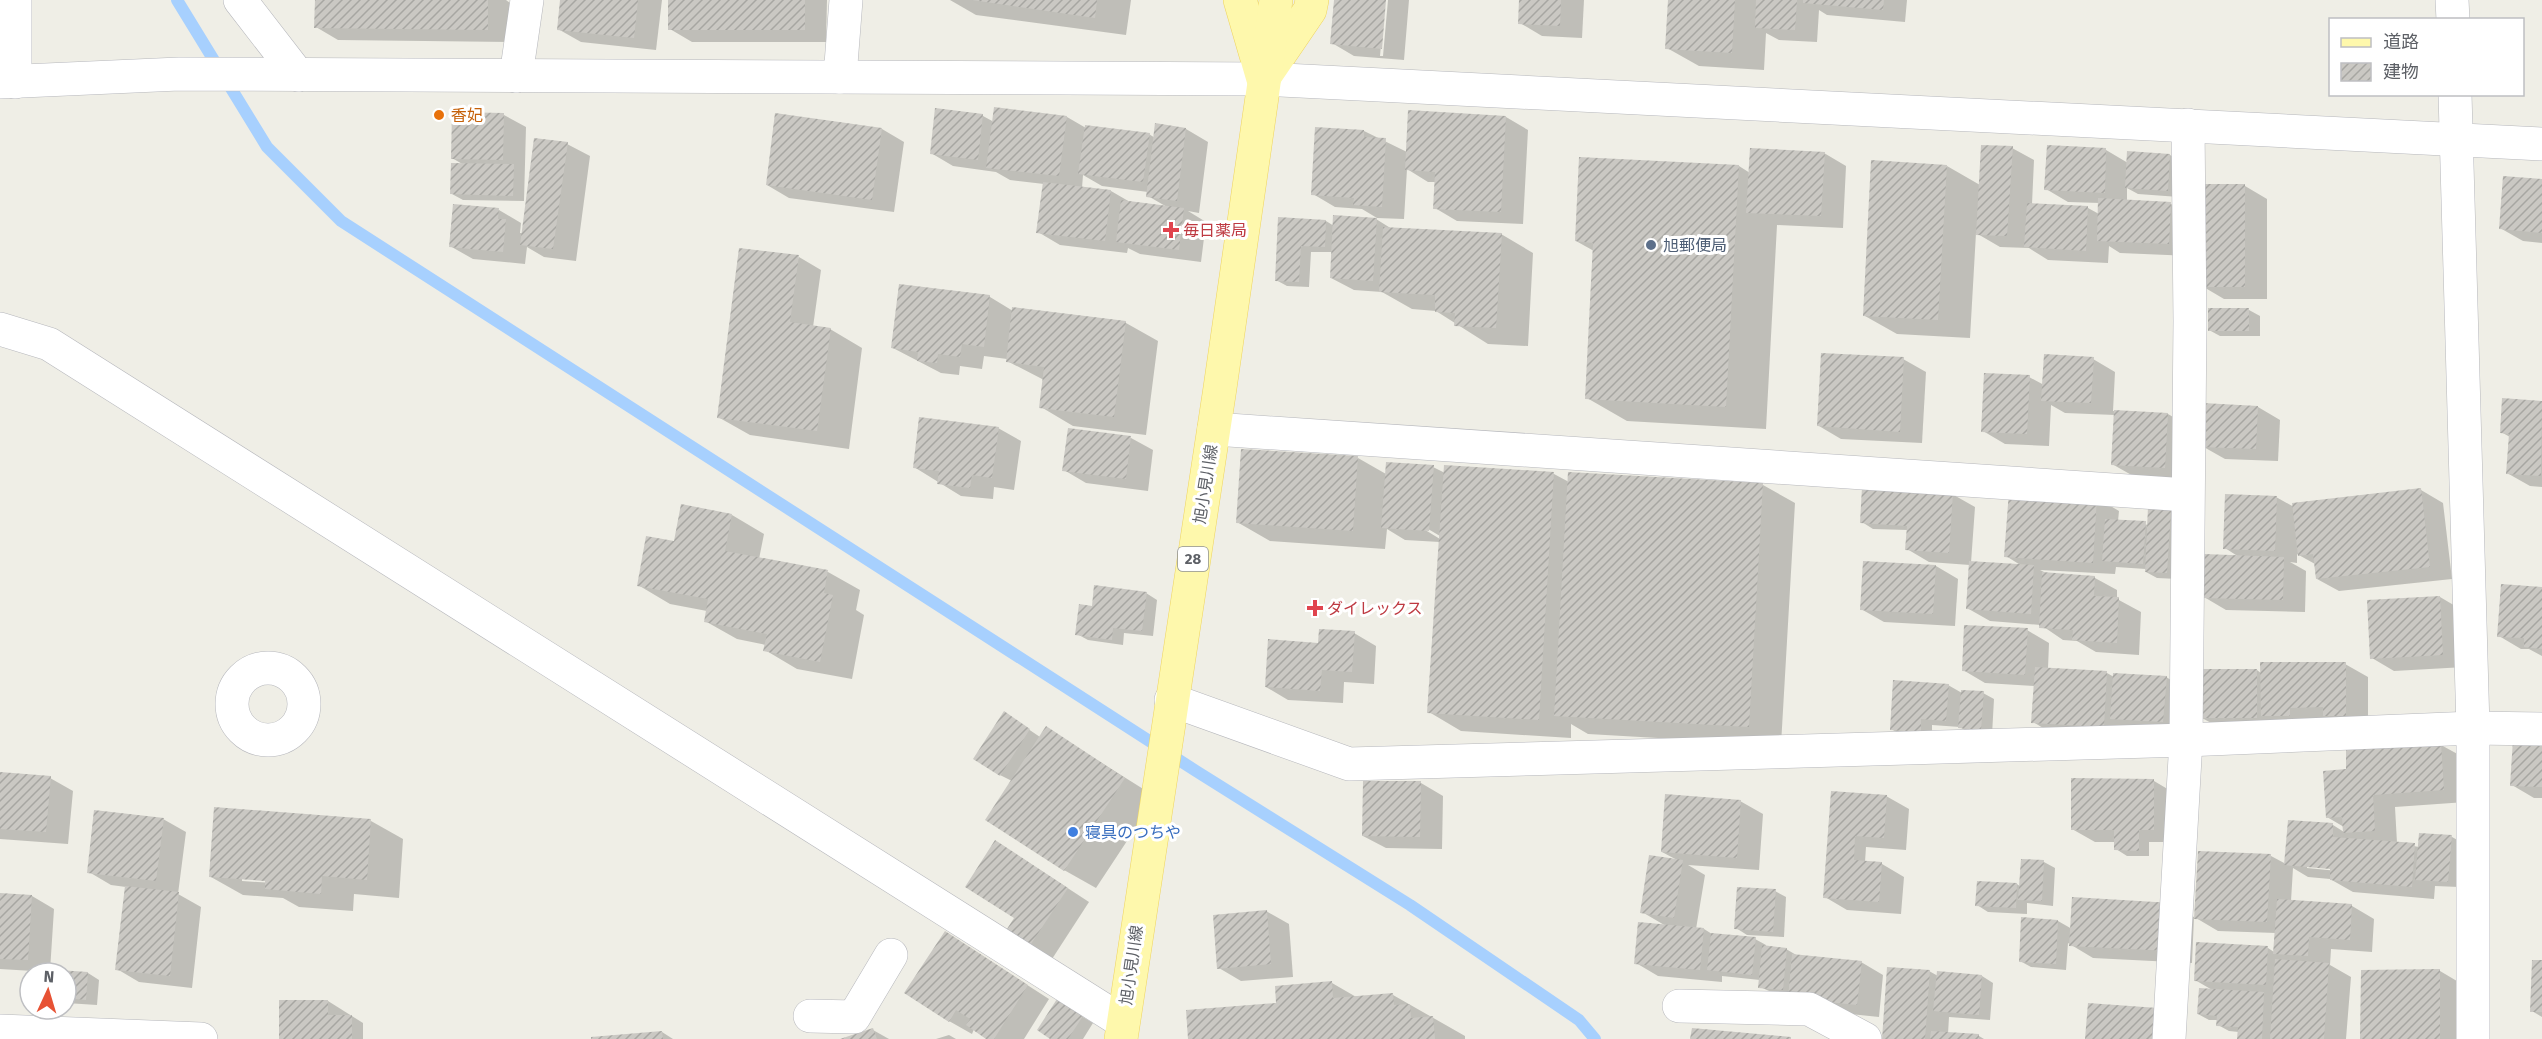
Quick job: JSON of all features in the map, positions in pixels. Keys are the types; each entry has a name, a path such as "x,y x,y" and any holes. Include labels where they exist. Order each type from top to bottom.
{"main road":[{"path":"1240,0 1263,79"},
{"name":"旭小見川線","path":"1122,1030 1214,429 1276,0"},
{"path":"1263,79 1310,10 1312,0"}],"street":[{"path":"15,0 8,82 179,74 1263,79 2542,144"},
{"path":"240,0 298,75"},
{"path":"516,76 527,0"},
{"path":"840,77 846,0"},
{"path":"2452,0 2453,18"},
{"path":"2455,96 2473,728 2473,1039"},
{"path":"2169,1039 2186,740 2190,321 2188,125"},
{"path":"0,328 50,344 1122,1030"},
{"path":"1214,429 2187,495"},
{"path":"1171,700 1349,764 2186,740 2473,728 2542,729"},
{"path":"810,1016 854,1017 891,955"},
{"path":"1679,1006 1809,1009 1865,1039"},
{"path":"0,1031 201,1037 201,1039"}],"building":[{"path":"315,0 488,0 488,30 314,28"},
{"path":"560,0 638,0 634,38 557,30"},
{"path":"668,0 805,0 805,30 668,30"},
{"path":"972,0 1097,0 1095,18"},
{"path":"1334,0 1386,0 1382,49 1330,44"},
{"path":"1519,0 1561,0 1560,26 1518,24"},
{"path":"1668,0 1735,0 1732,53 1665,49"},
{"path":"1756,0 1797,0 1795,30 1755,28"},
{"path":"1803,0 1884,0 1883,10 1803,3"},
{"path":"994,107 1067,116 1059,176 986,168"},
{"path":"935,108 983,114 978,160 930,154"},
{"path":"1408,110 1506,116 1501,212 1433,209 1435,172 1405,170"},
{"path":"452,112 504,113 503,160 451,159"},
{"path":"775,113 882,128 872,200 766,185"},
{"path":"1155,123 1186,128 1177,201 1146,197"},
{"path":"1085,125 1150,133 1143,182 1078,174"},
{"path":"1315,127 1364,130 1364,137 1386,138 1382,207 1353,205 1354,198 1311,195"},
{"path":"534,138 568,142 553,249 520,245"},
{"path":"1981,145 2013,146 2007,236 1976,235"},
{"path":"2047,145 2106,148 2105,193 2044,190"},
{"path":"1750,148 1825,152 1821,216 1746,213"},
{"path":"2127,151 2170,154 2168,191 2125,188"},
{"path":"1579,157 1739,165 1726,407 1585,399 1593,243 1575,241"},
{"path":"1871,160 1947,165 1938,320 1863,316"},
{"path":"451,163 514,164 513,196 450,194"},
{"path":"2503,176 2542,179 2542,233 2499,229"},
{"path":"1043,182 1111,190 1105,241 1036,233"},
{"path":"2200,184 2245,184 2245,287 2201,287"},
{"path":"2098,198 2171,202 2169,244 2097,241"},
{"path":"1121,200 1184,208 1179,250 1116,242"},
{"path":"2027,203 2088,206 2086,251 2024,247"},
{"path":"453,204 499,208 498,219 506,219 503,252 449,247"},
{"path":"1333,215 1377,218 1373,281 1330,278"},
{"path":"1278,217 1326,220 1325,247 1301,246 1299,282 1275,281"},
{"path":"1383,227 1502,233 1496,328 1454,326 1455,313 1435,312 1435,295 1379,292"},
{"path":"739,248 799,255 790,322 831,328 817,431 717,418"},
{"path":"899,284 990,295 984,347 962,344 960,357 938,354 937,363 917,361 918,352 891,348"},
{"path":"1012,307 1126,321 1114,417 1039,408 1044,367 1006,362"},
{"path":"2208,308 2249,308 2249,331 2208,331"},
{"path":"1821,353 1904,357 1900,432 1817,426"},
{"path":"2044,354 2094,357 2091,403 2041,401"},
{"path":"1984,373 2030,375 2027,434 1981,432"},
{"path":"2502,398 2542,401 2541,476 2506,474 2509,434 2500,433"},
{"path":"2203,403 2258,406 2256,449 2201,447"},
{"path":"2114,410 2168,413 2165,468 2111,465"},
{"path":"919,417 999,427 992,478 972,475 970,488 937,484 939,471 913,468"},
{"path":"1068,428 1131,436 1126,479 1062,471"},
{"path":"1241,449 1358,456 1353,531 1236,523"},
{"path":"1386,462 1434,465 1429,531 1381,528"},
{"path":"1444,465 1554,472 1539,720 1427,713"},
{"path":"1568,472 1763,483 1749,727 1554,716"},
{"path":"1862,487 1953,493 1949,553 1905,550 1907,526 1860,523"},
{"path":"2421,488 2430,567 2316,579 2313,554 2298,556 2292,503"},
{"path":"2009,491 2097,497 2093,563 2004,557"},
{"path":"2225,494 2277,496 2275,551 2223,549"},
{"path":"681,504 732,514 725,551 828,570 824,593 833,595 820,662 763,651 767,634 704,622 708,599 637,586 646,536 674,541"},
{"path":"2148,507 2171,509 2167,573 2145,572"},
{"path":"2105,519 2146,521 2143,564 2102,561"},
{"path":"2204,554 2284,557 2283,600 2202,598"},
{"path":"1863,561 1936,565 1933,614 1860,610"},
{"path":"1969,561 2034,565 2031,614 1966,609"},
{"path":"2042,572 2095,576 2094,596 2119,597 2117,643 2072,640 2073,630 2039,628"},
{"path":"2501,584 2542,587 2542,649 2524,647 2524,638 2497,637"},
{"path":"1094,585 1147,592 1142,631 1113,628 1112,640 1075,635 1079,604 1092,606"},
{"path":"2440,596 2443,655 2370,659 2367,600"},
{"path":"1964,625 2028,628 2025,675 1962,671"},
{"path":"1319,629 1355,631 1352,672 1322,670 1320,691 1265,687 1268,639 1318,643"},
{"path":"2260,662 2346,662 2346,716 2323,716 2323,707 2290,708 2290,716 2261,716"},
{"path":"2035,667 2107,671 2104,727 2031,723"},
{"path":"2200,669 2257,669 2257,718 2200,718"},
{"path":"2113,673 2167,676 2163,722 2110,719"},
{"path":"1893,680 1949,684 1946,721 1921,719 1921,732 1890,730"},
{"path":"1961,690 1984,691 1981,730 1958,728"},
{"path":"1004,711 1030,729 1000,776 973,759"},
{"path":"1046,726 1125,778 1064,871 985,820"},
{"path":"2513,739 2542,741 2542,787 2510,786"},
{"path":"2441,743 2444,790 2373,795 2375,831 2343,833 2342,817 2326,818 2323,771 2346,769 2346,749"},
{"path":"0,772 51,776 46,832 0,829"},
{"path":"2071,778 2154,779 2154,830 2139,830 2139,851 2114,850 2114,830 2071,830"},
{"path":"1363,781 1421,781 1420,837 1362,836"},
{"path":"1831,791 1887,795 1884,838 1855,836 1854,860 1882,862 1879,902 1823,898"},
{"path":"1665,794 1741,800 1737,858 1661,852"},
{"path":"214,807 371,819 367,880 322,876 321,894 265,889 265,881 209,877"},
{"path":"94,810 164,818 156,881 87,873"},
{"path":"2288,820 2333,823 2333,837 2415,843 2412,887 2330,880 2330,869 2284,865"},
{"path":"2419,833 2452,835 2448,882 2415,880"},
{"path":"995,840 1068,888 1029,947 1005,932 1014,918 965,887"},
{"path":"2198,851 2271,854 2267,922 2194,919"},
{"path":"1649,855 1683,860 1674,918 1640,913"},
{"path":"2021,859 2044,860 2042,901 2018,900"},
{"path":"1977,881 2017,883 2016,908 1975,906"},
{"path":"125,886 179,892 170,976 115,970"},
{"path":"1737,887 1776,889 1773,932 1734,929"},
{"path":"0,893 32,895 28,960 0,959"},
{"path":"2072,897 2172,903 2170,951 2069,946"},
{"path":"2277,899 2352,904 2350,940 2309,937 2308,956 2273,954"},
{"path":"1267,910 1271,964 1217,969 1213,915"},
{"path":"2021,917 2058,920 2056,964 2019,962"},
{"path":"1638,922 1704,928 1700,970 1634,964"},
{"path":"945,931 1028,985 994,1039 986,1039 966,1025 970,1019 956,1010 949,1022 904,993"},
{"path":"1711,933 1756,937 1752,975 1707,970"},
{"path":"2196,942 2268,946 2266,985 2194,981"},
{"path":"1762,945 1787,948 1783,990 1758,988"},
{"path":"1792,954 1862,961 1857,1005 1788,998"},
{"path":"2275,959 2329,963 2324,1039 2270,1039"},
{"path":"2532,960 2542,960 2542,1012 2530,1012"},
{"path":"1887,967 1930,970 1925,1039 1882,1039"},
{"path":"2440,969 2440,1039 2360,1039 2361,970"},
{"path":"78,971 88,972 86,1000 78,999"},
{"path":"1937,971 1982,975 1979,1015 1933,1011"},
{"path":"1332,981 1333,998 1393,993 1394,1005 1410,1004 1411,1018 1433,1016 1435,1039 1188,1039 1186,1010 1276,1003 1275,986"},
{"path":"2199,988 2264,992 2262,1039 2237,1039 2238,1027 2216,1026 2217,1016 2197,1014"},
{"path":"1057,999 1083,1016 1068,1039 1050,1039 1037,1030"},
{"path":"279,1000 328,1000 328,1015 352,1015 352,1039 279,1039"},
{"path":"2088,1003 2158,1008 2156,1039 2085,1039"},
{"path":"873,1028 877,1039 840,1039"},
{"path":"1692,1028 1791,1037 1791,1039 1690,1039"},
{"path":"662,1031 663,1039 591,1039 591,1037"},
{"path":"1931,1031 1979,1034 1979,1039 1930,1039"}],"waterway":[{"path":"177,0 267,147 341,221 1196,771 1410,905 1579,1020 1595,1039"}],"place":[{"name":"香妃","path":"439,115"},
{"name":"毎日薬局","path":"1171,230"},
{"name":"旭郵便局","path":"1651,245"},
{"name":"ダイレックス","path":"1315,608"},
{"name":"寝具のつちや","path":"1073,832"}]}
